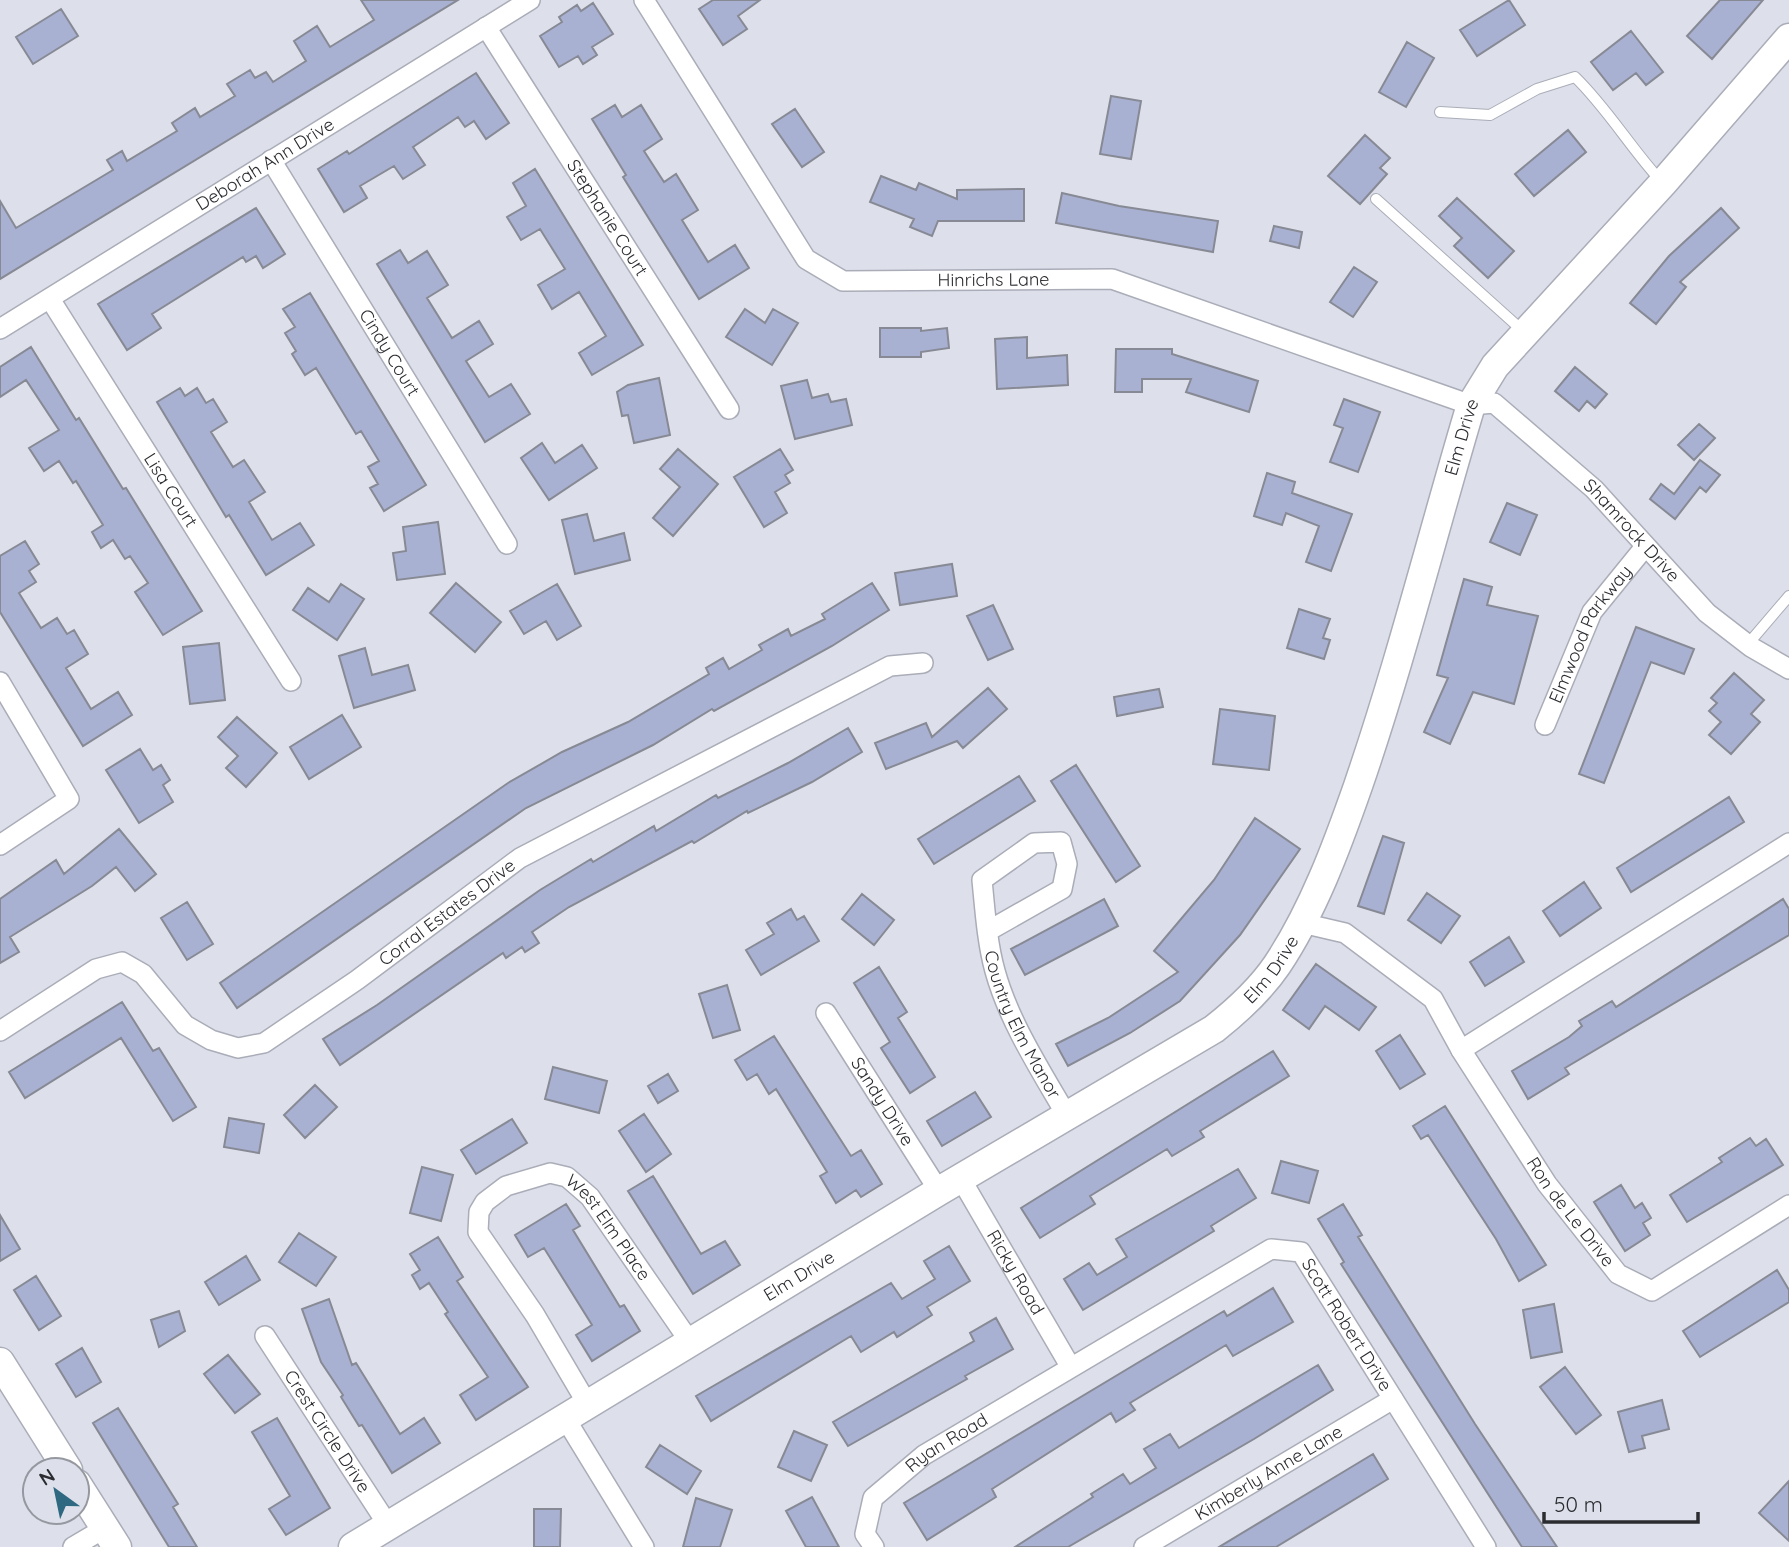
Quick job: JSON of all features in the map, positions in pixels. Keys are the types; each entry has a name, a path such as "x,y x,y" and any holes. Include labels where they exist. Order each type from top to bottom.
{"street":[{"name":"Deborah Ann Drive","path":"0,329 530,0"},
{"name":"Hinrichs Lane","path":"644,0 806,259 844,281 1112,279 1471,405"},
{"name":"Stephanie Court","path":"486,27 729,410"},
{"name":"Elm Drive","path":"357,1546 950,1185 1214,1029 1235,1012 1277,966 1302,923 1344,825 1382,717 1471,405 1495,366 1663,183 1789,38"},
{"name":"Cindy Court","path":"271,160 507,544"},
{"name":"Lisa Court","path":"50,299 291,681"},
{"name":"Shamrock Drive","path":"1471,405 1494,403 1594,489 1644,548 1707,613 1748,644 1789,669"},
{"name":"Elmwood Parkway","path":"1545,726 1592,612 1644,548"},
{"name":"Corral Estates Drive","path":"0,1031 96,970 122,962 142,974 185,1025 202,1035 238,1048 264,1043 357,980 520,858 890,666 923,663"},
{"path":"0,682 68,799 0,845"},
{"name":"Country Elm Manor","path":"988,931 1062,889 1068,864 1060,842 1034,843 982,880 988,931 995,972 1017,1023 1067,1116"},
{"path":"1461,1050 1789,843"},
{"name":"Ron de Le Drive","path":"1302,923 1345,933 1433,999 1461,1050 1547,1184 1618,1274 1652,1291 1789,1205"},
{"name":"Sandy Drive","path":"826,1013 950,1185"},
{"name":"West Elm Place","path":"644,1547 576,1411 535,1315 478,1231 479,1212 485,1202 506,1186 550,1173 567,1178 590,1197 690,1342"},
{"name":"Ricky Road","path":"950,1185 1070,1366"},
{"name":"Scott Robert Drive","path":"1070,1366 1271,1249 1301,1252 1486,1547"},
{"name":"Crest Circle Drive","path":"265,1336 388,1525"},
{"path":"0,1362 59,1456"},
{"name":"Ryan Road","path":"874,1547 865,1534 873,1499 924,1455 1070,1366"},
{"name":"Kimberly Anne Lane","path":"1144,1547 1393,1399"},
{"path":"73,1547 111,1538 91,1506"}],"lane":[{"path":"1440,111 1490,116 1537,89 1575,77 1596,97 1627,144 1663,183"},
{"path":"1376,199 1526,334"},
{"path":"1748,644 1789,596"}],"building":[{"path":"361,0 458,0 0,279 0,201 16,228 113,170 107,160 122,151 127,161 177,131 172,123 195,108 200,117 235,96 227,84 250,70 255,78 266,72 273,82 306,61 294,41 317,26 330,47 374,20"},
{"path":"713,0 760,0 738,16 747,29 723,45 699,9"},
{"path":"1509,0 1525,25 1477,56 1460,30"},
{"path":"1720,0 1763,0 1712,59 1687,36"},
{"path":"593,3 613,34 592,47 597,55 583,64 578,56 559,67 540,36 562,22 559,17 577,5 581,11"},
{"path":"61,9 78,36 33,64 16,37"},
{"path":"1631,31 1663,72 1646,85 1636,73 1613,90 1591,62"},
{"path":"1407,42 1434,58 1406,107 1379,92"},
{"path":"476,73 509,123 486,139 474,121 465,127 458,117 413,147 425,165 403,179 394,166 360,186 367,198 344,212 318,169 347,151 349,154"},
{"path":"1111,96 1141,101 1131,159 1100,154"},
{"path":"615,105 622,117 641,105 662,139 644,151 664,182 676,174 698,210 682,220 708,262 735,245 749,268 699,299 623,177 626,175 592,119"},
{"path":"795,109 824,152 802,167 772,124"},
{"path":"1568,130 1586,152 1534,196 1515,174"},
{"path":"1365,135 1390,158 1380,168 1387,174 1360,204 1328,176"},
{"path":"535,169 643,345 592,375 579,353 606,336 579,292 552,309 538,285 565,269 540,229 521,240 507,217 526,206 513,183"},
{"path":"881,176 916,190 919,183 957,199 957,190 1024,189 1024,221 938,221 932,236 910,227 914,219 870,202"},
{"path":"1062,193 1119,206 1218,221 1213,252 1056,223"},
{"path":"1457,198 1514,251 1488,278 1454,246 1462,238 1439,216"},
{"path":"256,208 285,254 263,268 256,256 246,262 243,257 152,314 161,328 127,350 98,304"},
{"path":"1721,208 1739,228 1680,282 1686,287 1656,324 1630,303 1669,256"},
{"path":"1274,226 1302,232 1299,248 1270,241"},
{"path":"400,250 408,263 427,251 448,285 427,298 452,338 479,321 493,344 466,361 489,397 511,384 530,414 485,442 377,264"},
{"path":"1354,267 1377,282 1353,317 1330,302"},
{"path":"310,293 426,485 384,511 370,488 378,484 368,467 379,461 361,431 356,434 316,368 305,375 292,354 296,351 285,333 295,327 283,309"},
{"path":"745,309 765,323 773,309 798,323 772,365 726,337"},
{"path":"880,328 921,328 921,331 947,328 949,348 921,352 921,357 880,357"},
{"path":"1027,337 1027,358 1067,355 1068,385 997,389 995,339"},
{"path":"31,347 76,420 79,418 123,489 126,488 202,611 163,635 135,592 148,583 130,556 125,559 113,540 101,548 92,532 103,525 76,481 73,483 59,461 44,471 29,448 59,430 26,380 0,397 0,367"},
{"path":"1116,349 1172,349 1172,354 1258,381 1249,412 1186,392 1191,379 1142,379 1142,392 1115,392"},
{"path":"1575,367 1607,394 1595,408 1587,401 1579,411 1555,391"},
{"path":"659,378 670,435 634,443 628,415 622,416 617,392 628,385"},
{"path":"807,380 812,398 828,394 831,402 846,399 852,425 795,439 781,386"},
{"path":"180,388 185,396 197,388 206,403 213,399 227,422 211,432 233,467 244,460 265,492 249,502 272,540 300,523 314,545 266,575 229,515 226,517 157,402"},
{"path":"1344,399 1380,412 1358,472 1330,462 1343,428 1334,425"},
{"path":"1699,424 1715,438 1694,460 1678,445"},
{"path":"542,443 555,463 582,445 597,468 549,500 521,458"},
{"path":"678,449 718,484 673,536 653,518 680,487 660,469"},
{"path":"780,449 793,470 785,475 790,483 775,492 787,513 764,527 734,477"},
{"path":"1700,460 1720,475 1706,492 1700,487 1675,519 1650,499 1661,484 1674,494"},
{"path":"1267,473 1295,482 1292,493 1352,514 1331,571 1306,562 1319,526 1286,513 1282,525 1254,516"},
{"path":"1507,503 1537,515 1520,555 1490,542"},
{"path":"587,514 594,541 624,533 630,560 575,574 562,520"},
{"path":"438,522 445,574 397,580 393,553 406,551 403,527"},
{"path":"25,541 39,564 29,571 36,582 19,593 41,628 57,618 67,634 74,630 88,654 66,668 91,709 118,692 132,715 83,746 0,612 0,556"},
{"path":"952,564 957,596 900,605 895,573"},
{"path":"1464,579 1492,587 1487,605 1538,616 1514,704 1473,692 1450,744 1424,732 1448,678 1437,675"},
{"path":"456,583 501,622 475,652 430,613"},
{"path":"872,583 889,610 832,646 714,711 712,709 653,745 526,808 237,1008 220,983 508,783 562,752 628,722 709,674 706,668 723,658 729,669 762,650 759,645 788,629 791,636 825,619 822,614"},
{"path":"341,584 364,599 337,640 293,610 308,588 329,602"},
{"path":"557,584 581,626 557,640 546,621 524,634 510,611"},
{"path":"993,605 1013,649 988,660 967,616"},
{"path":"1299,609 1330,619 1323,638 1330,640 1324,659 1287,648"},
{"path":"1636,627 1694,649 1684,674 1651,662 1604,783 1579,774"},
{"path":"219,643 225,700 190,704 183,647"},
{"path":"365,648 372,675 408,665 415,690 354,708 339,656"},
{"path":"1734,673 1764,700 1751,714 1760,722 1731,754 1709,735 1721,722 1709,711 1717,703 1711,698"},
{"path":"988,688 1007,709 963,748 957,741 886,769 875,743 926,723 932,737"},
{"path":"1159,689 1163,707 1117,716 1114,697"},
{"path":"1220,709 1275,716 1269,770 1213,764"},
{"path":"342,715 361,747 309,779 290,747"},
{"path":"237,717 277,753 246,787 226,768 238,756 218,737"},
{"path":"848,728 862,752 812,782 748,813 747,811 694,843 692,841 569,907 532,932 539,943 525,952 522,947 506,958 503,953 340,1065 323,1039 377,1005 540,890 591,859 593,862 654,826 656,831 716,795 718,798 788,763"},
{"path":"140,749 153,770 161,765 170,780 163,785 173,802 139,823 106,770"},
{"path":"1076,765 1140,866 1116,882 1051,781"},
{"path":"1019,776 1035,801 934,864 918,839"},
{"path":"1729,797 1744,822 1631,892 1617,868"},
{"path":"1255,818 1300,849 1240,935 1180,1001 1130,1033 1068,1066 1056,1044 1108,1018 1178,972 1154,951 1214,880"},
{"path":"119,829 156,874 135,891 116,867 92,886 10,937 19,952 0,963 0,899 56,860 64,874"},
{"path":"1383,836 1404,843 1384,914 1358,906"},
{"path":"1584,882 1601,908 1560,936 1543,911"},
{"path":"1427,893 1460,916 1441,943 1408,920"},
{"path":"862,894 894,920 874,945 842,919"},
{"path":"1104,899 1118,926 1025,975 1011,949"},
{"path":"1783,899 1789,909 1789,935 1565,1068 1569,1074 1528,1099 1512,1071 1569,1037 1582,1026 1579,1021 1612,1001 1616,1007"},
{"path":"187,902 213,944 187,960 161,918"},
{"path":"791,909 797,920 804,916 819,941 761,975 746,950 774,934 767,923"},
{"path":"1509,937 1524,962 1485,986 1470,962"},
{"path":"1316,964 1376,1007 1359,1030 1325,1006 1309,1029 1283,1010"},
{"path":"879,967 907,1012 898,1018 935,1077 910,1093 881,1048 890,1042 854,983"},
{"path":"727,985 740,1030 713,1038 699,994"},
{"path":"122,1002 153,1051 159,1048 196,1107 173,1121 121,1038 25,1098 9,1072"},
{"path":"1400,1035 1425,1074 1400,1089 1376,1051"},
{"path":"774,1036 851,1156 861,1150 882,1184 861,1197 856,1190 836,1203 820,1176 827,1172 776,1089 769,1094 757,1074 747,1080 735,1060"},
{"path":"1273,1051 1289,1076 1200,1131 1204,1137 1172,1156 1167,1149 1090,1196 1095,1204 1040,1238 1021,1208"},
{"path":"553,1067 607,1081 599,1113 545,1099"},
{"path":"668,1074 678,1091 658,1103 648,1086"},
{"path":"315,1085 337,1107 305,1138 284,1115"},
{"path":"975,1092 991,1117 942,1146 927,1121"},
{"path":"1445,1106 1546,1265 1519,1281 1496,1239 1428,1135 1421,1139 1413,1126"},
{"path":"644,1114 671,1154 646,1172 619,1131"},
{"path":"229,1118 264,1124 259,1153 224,1147"},
{"path":"512,1119 527,1143 476,1174 461,1150"},
{"path":"1750,1138 1756,1146 1766,1139 1783,1165 1687,1222 1670,1195 1722,1162 1719,1158"},
{"path":"1281,1161 1318,1171 1309,1203 1272,1193"},
{"path":"422,1167 453,1175 441,1221 410,1213"},
{"path":"1238,1169 1256,1198 1211,1226 1214,1231 1083,1310 1064,1279 1089,1263 1097,1275 1127,1257 1116,1239"},
{"path":"653,1176 701,1254 725,1241 740,1265 693,1294 628,1191"},
{"path":"1621,1185 1635,1208 1642,1203 1651,1218 1643,1223 1650,1235 1625,1251 1594,1202"},
{"path":"566,1204 580,1226 573,1230 620,1307 624,1305 640,1331 592,1361 576,1335 592,1325 544,1248 528,1257 515,1235"},
{"path":"1343,1204 1362,1235 1358,1237 1475,1424 1557,1547 1522,1547 1341,1264 1344,1262 1318,1219"},
{"path":"0,1215 20,1249 0,1261"},
{"path":"299,1233 336,1257 316,1286 279,1262"},
{"path":"438,1237 463,1277 457,1281 528,1387 476,1420 460,1395 488,1377 445,1314 448,1312 429,1283 420,1289 412,1275 420,1270 410,1254"},
{"path":"949,1246 970,1281 927,1307 932,1315 897,1337 894,1332 861,1352 851,1336 711,1421 696,1396 891,1283 902,1299 935,1279 924,1261"},
{"path":"246,1256 260,1280 219,1305 205,1282"},
{"path":"1777,1270 1789,1290 1789,1302 1700,1357 1683,1331"},
{"path":"36,1276 61,1316 39,1330 14,1290"},
{"path":"1273,1288 1293,1322 1233,1356 1226,1345 1130,1403 1135,1410 1116,1422 1111,1413 992,1489 996,1497 927,1540 904,1503 1224,1311 1227,1316"},
{"path":"329,1299 352,1365 356,1363 400,1434 424,1418 440,1443 392,1473 362,1425 359,1426 321,1362 302,1309"},
{"path":"1554,1304 1562,1352 1531,1358 1523,1310"},
{"path":"179,1311 185,1331 159,1347 151,1320"},
{"path":"996,1318 1013,1349 965,1376 967,1379 848,1446 833,1422 974,1341 970,1333"},
{"path":"82,1348 101,1382 76,1397 56,1364"},
{"path":"228,1355 260,1394 235,1413 204,1374"},
{"path":"1318,1365 1333,1390 1254,1439 1068,1547 1015,1547 1093,1497 1091,1494 1123,1474 1130,1484 1156,1468 1144,1449 1170,1434 1179,1448"},
{"path":"1565,1367 1601,1415 1576,1434 1540,1387"},
{"path":"1662,1400 1669,1429 1642,1436 1645,1448 1629,1452 1618,1412"},
{"path":"118,1408 178,1504 173,1507 197,1547 169,1547 93,1423"},
{"path":"277,1418 330,1508 286,1535 269,1509 290,1496 252,1432"},
{"path":"794,1431 827,1445 811,1481 778,1467"},
{"path":"660,1445 701,1471 687,1494 646,1467"},
{"path":"1373,1454 1388,1479 1276,1547 1219,1547"},
{"path":"1789,1481 1789,1541 1759,1513"},
{"path":"812,1497 839,1547 806,1547 786,1511"},
{"path":"696,1498 732,1510 720,1547 683,1547"},
{"path":"534,1509 561,1509 560,1547 534,1547"}]}
